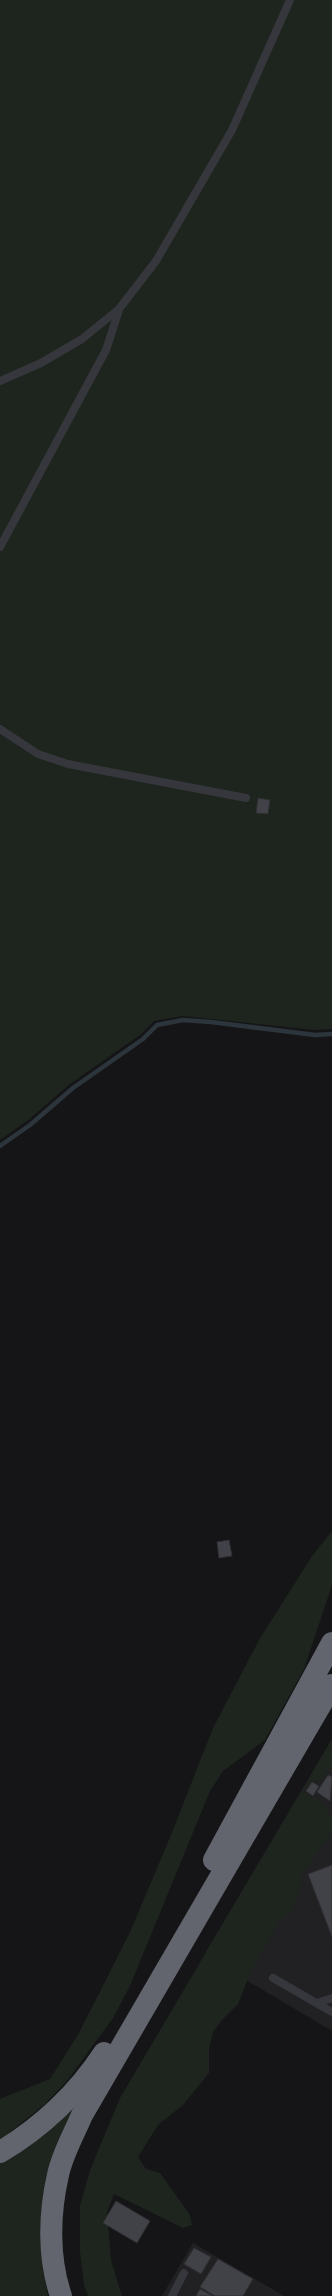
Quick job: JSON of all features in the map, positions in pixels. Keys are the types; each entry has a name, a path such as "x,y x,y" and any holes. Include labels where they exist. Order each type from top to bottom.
{"highway":[{"path":"0,2152 16,2143 59,2108 96,2065 147,1982 332,1643"},
{"path":"61,2296 52,2264 52,2220 58,2174 82,2115 332,1685"}],"lane":[{"path":"0,381 41,363 82,340 119,309 156,261 232,130 290,0"},
{"path":"0,547 106,350 119,309"},
{"path":"0,729 38,754 68,764 246,798"},
{"path":"273,1978 332,2012"},
{"path":"317,2003 332,1998"},
{"path":"172,2296 184,2273"}],"shaded area":[{"path":"0,0 332,0 332,1029 315,1030 183,1016 154,1021 140,1035 70,1084 27,1121 0,1140"},
{"path":"332,1531 332,1585 304,1669 265,1740 223,1771 210,1791 130,1986 113,2018 67,2081 45,2104 0,2140 0,2099 50,2079 79,2033 130,1932 171,1835 213,1728 259,1640 312,1556"},
{"path":"332,1739 332,2031 204,1955"},
{"path":"332,1739 332,1769 326,1773 319,1783 311,1781 304,1792 319,1801 332,1816 332,1833 303,1872 296,1901 289,1914 279,1922 252,1969 238,2004 222,2020 213,2032 209,2049 209,2073 183,2105 158,2125 138,2157 146,2169 160,2173 190,2215 192,2225 183,2228 114,2194 107,2212 111,2260 122,2296 88,2296 84,2285 80,2252 80,2206 90,2170 120,2098"},
{"path":"85,2090 42,2244 43,2272 48,2296 0,2296 0,2160"},
{"path":"193,2243 284,2296 162,2296"}],"building":[{"path":"258,798 270,800 268,814 256,813"},
{"path":"229,1540 232,1556 219,1558 217,1542"},
{"path":"328,1775 332,1777 330,1801 317,1792"},
{"path":"312,1782 319,1786 313,1796 306,1791"},
{"path":"332,1865 332,1937 308,1874"},
{"path":"116,2201 150,2221 137,2243 103,2223"},
{"path":"194,2248 211,2257 201,2274 184,2264"},
{"path":"218,2259 253,2279 243,2296 215,2296 200,2287"},
{"path":"200,2289 213,2296 196,2296"}],"waterway":[{"path":"0,1146 30,1125 73,1088 143,1039 157,1025 183,1020 315,1035 332,1034"}]}
